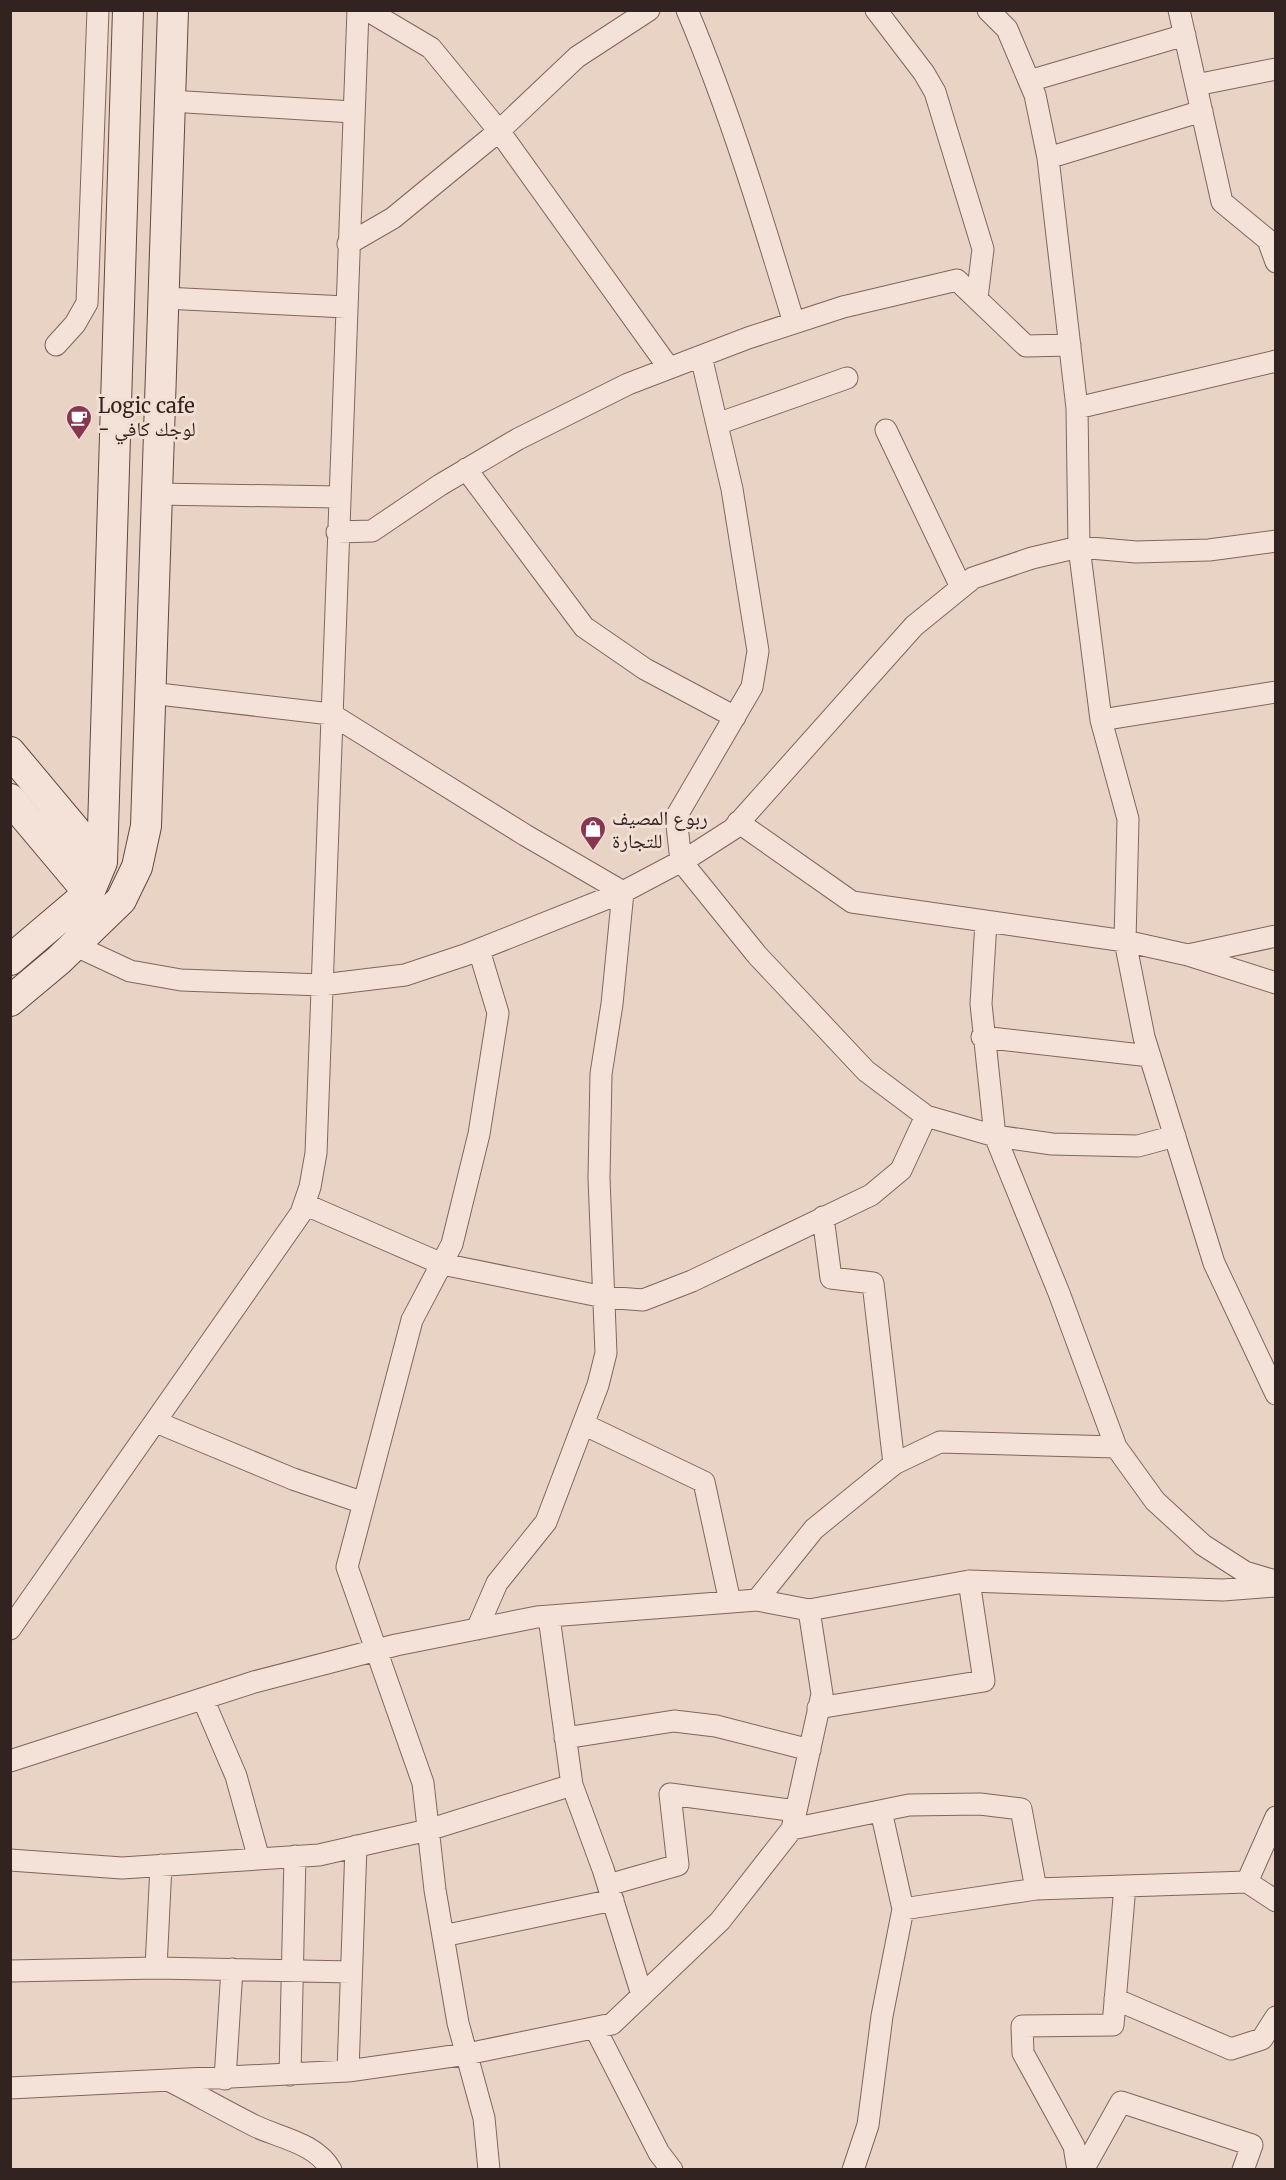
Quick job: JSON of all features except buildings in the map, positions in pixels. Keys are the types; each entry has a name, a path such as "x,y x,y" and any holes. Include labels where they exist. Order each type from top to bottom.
{"main road":[{"path":"10,960 89,893 102,862 128,10"},
{"path":"10,1001 121,900 137,867 146,826 173,10"},
{"path":"10,753 102,862"},
{"path":"10,799 89,893"}],"street":[{"path":"56,345 75,324 87,303 98,10"},
{"path":"10,1629 301,1213 316,1153 337,532 358,10"},
{"path":"367,10 432,48 499,131 669,369"},
{"path":"348,244 393,218 499,131 577,57 649,10"},
{"path":"687,10 744,161 794,323"},
{"path":"876,10 924,73 935,92 983,249 977,298"},
{"path":"1179,10 1222,202 1268,240 1275,262"},
{"path":"995,13 1007,29 1035,94 1048,158 1077,408 1079,547 1101,720 1128,819 1125,941 1150,1056 1214,1263 1275,1394"},
{"path":"1029,81 1185,35"},
{"path":"1196,86 1275,69"},
{"path":"171,101 353,112"},
{"path":"1048,158 1202,111"},
{"path":"337,532 372,531 518,439 628,384 843,307 957,280 1026,346 1070,345"},
{"path":"164,298 346,307"},
{"path":"701,356 732,489 758,651 752,687 676,816 681,861 757,955 866,1071 926,1116 995,1136 1052,1144 1138,1146 1175,1136"},
{"path":"1077,408 1275,361"},
{"path":"717,424 847,378"},
{"path":"886,429 962,587"},
{"path":"466,470 584,627 645,669 735,717"},
{"path":"157,494 339,497"},
{"path":"74,945 130,971 181,980 322,984 405,975 479,950 624,892 681,861 738,822 914,626 973,578 1022,561 1079,547 1136,552 1209,550 1275,541"},
{"path":"1101,720 1275,692"},
{"path":"150,693 331,714 525,835 624,892"},
{"path":"738,822 852,902 1125,941 1188,955 1275,983"},
{"path":"477,1629 497,1582 546,1522 583,1424 606,1353 599,1179 601,1074 612,1004 624,892"},
{"path":"986,922 981,1004 982,1037 995,1136 1059,1293 1116,1447 1155,1501 1203,1545 1245,1572 1275,1581"},
{"path":"1188,955 1275,936"},
{"path":"479,950 498,1013 479,1134 452,1244 412,1320 347,1567 423,1783 443,1936 458,2023 484,2118 489,2169"},
{"path":"982,1037 1150,1056"},
{"path":"304,1204 441,1264 604,1297 643,1300 692,1281 871,1195 901,1170 926,1116"},
{"path":"823,1217 831,1278 873,1283 894,1464"},
{"path":"156,1422 293,1479 364,1503"},
{"path":"583,1424 704,1482 730,1602"},
{"path":"757,1600 814,1529 894,1464 940,1442 1116,1447"},
{"path":"819,1708 984,1681 969,1581"},
{"path":"10,1761 254,1682 377,1650 549,1617 757,1600 809,1610 969,1581 1222,1590 1275,1586"},
{"path":"10,2088 225,2079 348,2071 466,2054 612,2024 720,1922 794,1820 822,1694 809,1610"},
{"path":"549,1617 572,1785 611,1892 642,1995"},
{"path":"203,1699 236,1776 259,1858"},
{"path":"565,1738 674,1721 716,1726 810,1750"},
{"path":"10,1860 122,1868 319,1855 428,1830 572,1785"},
{"path":"443,1936 611,1892 678,1865 670,1794 794,1820 880,1811 909,1805 980,1804 1020,1809 1036,1889"},
{"path":"853,2169 868,2125 882,2016 903,1909 880,1811"},
{"path":"1247,1882 1275,1817"},
{"path":"348,2071 356,1846"},
{"path":"290,2075 295,1856"},
{"path":"156,1968 161,1865"},
{"path":"903,1909 1036,1889 1247,1882 1275,1901"},
{"path":"1080,2169 1074,2146 1023,2053 1022,2026 1113,2025 1125,1886"},
{"path":"10,1971 156,1968 351,1972"},
{"path":"225,2079 232,1970"},
{"path":"1115,1999 1231,2049 1262,2039 1275,2017"},
{"path":"595,2028 659,2153 672,2169"},
{"path":"171,2081 256,2126 304,2145 326,2161 331,2169"},
{"path":"1080,2169 1121,2102 1252,2145 1243,2169"}],"place":[{"name":"Logic cafe - لوجك كافي","path":"79,441"},
{"name":"ربوع المصيف للتجارة","path":"593,852"}]}
